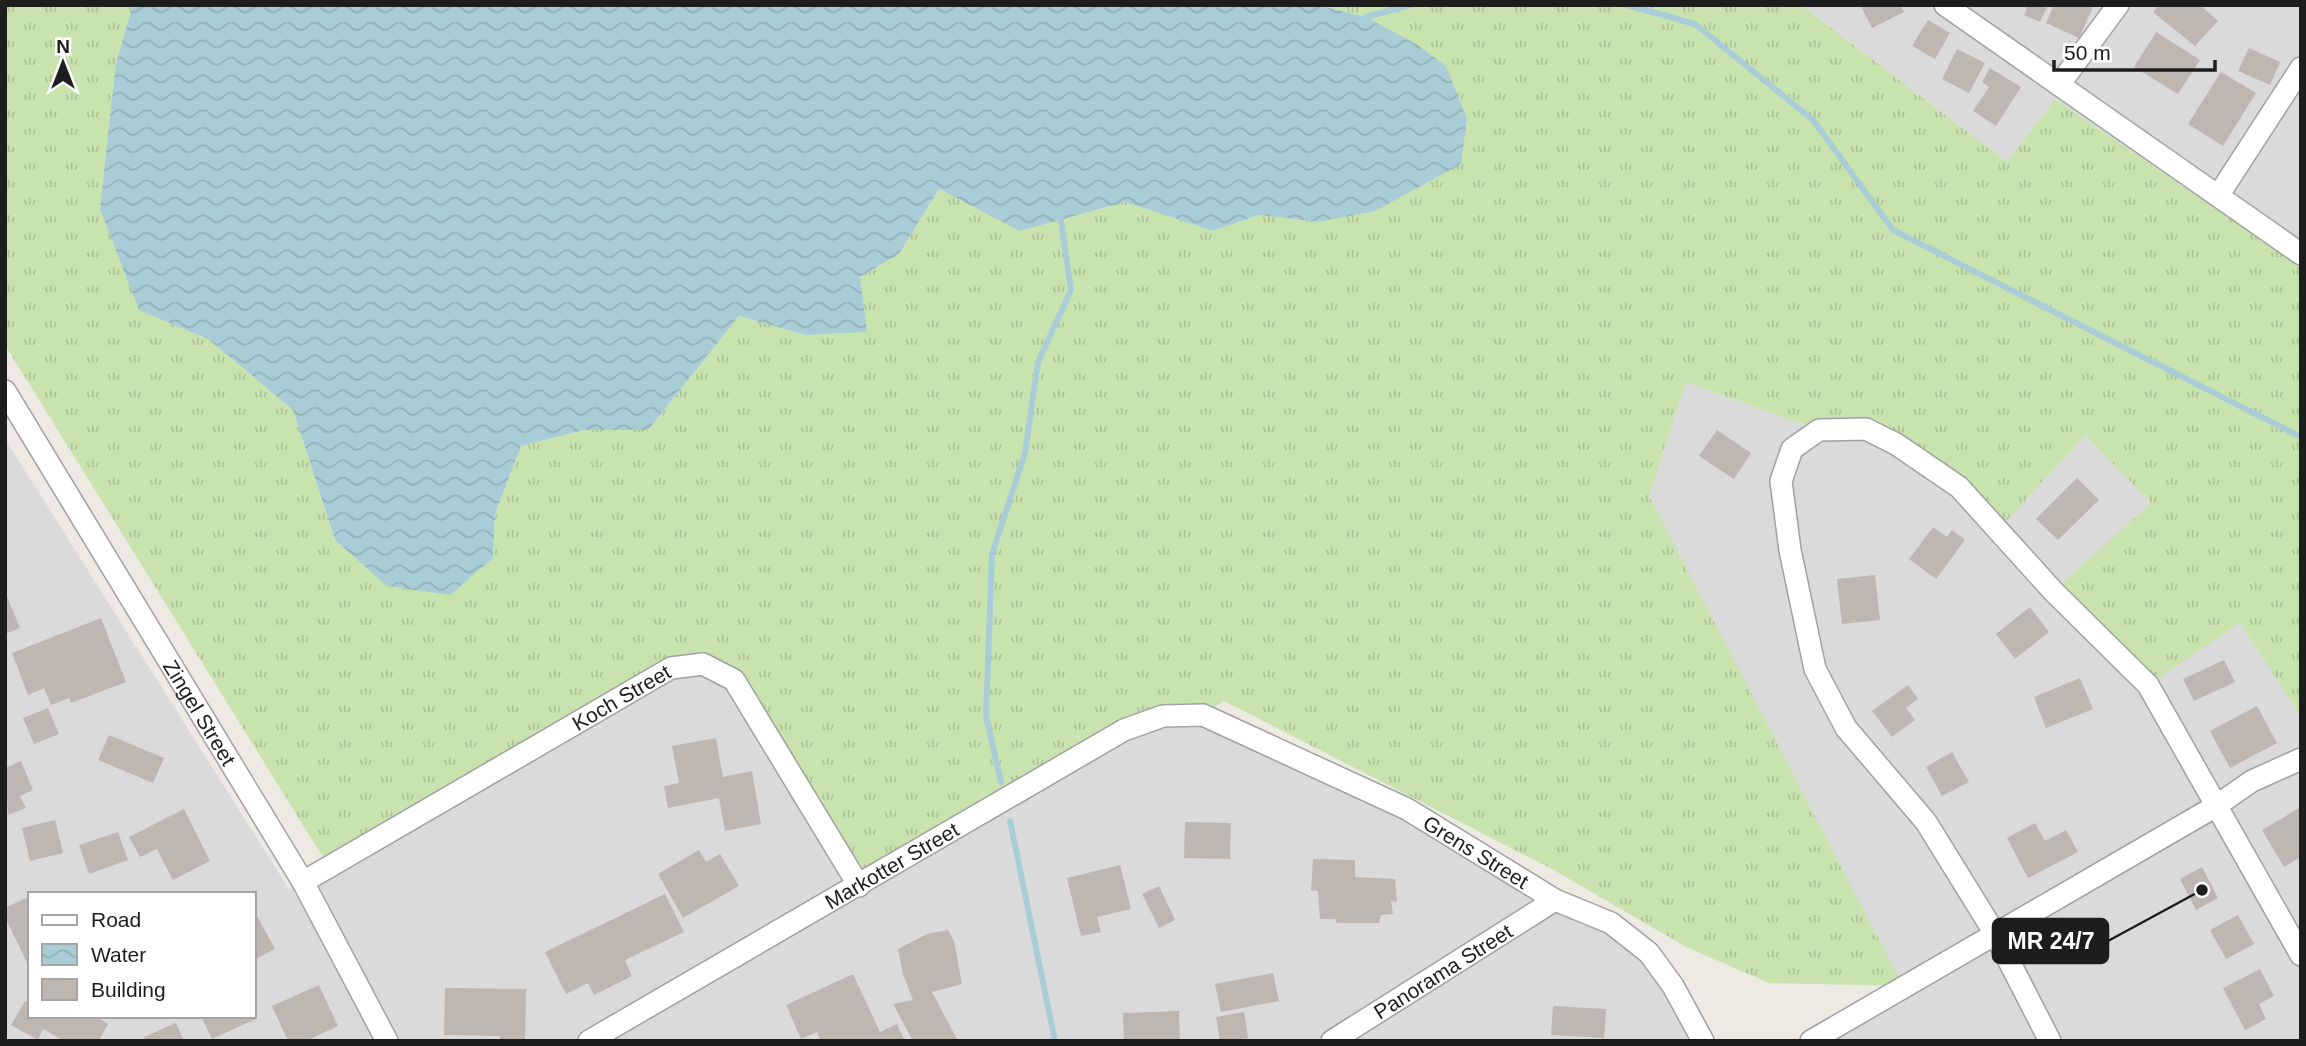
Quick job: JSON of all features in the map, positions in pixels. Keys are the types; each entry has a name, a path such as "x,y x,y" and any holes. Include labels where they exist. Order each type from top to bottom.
{"street":[{"path":"1945,5 2301,254"},
{"path":"2059,85 2118,5"},
{"path":"2218,196 2301,68"},
{"name":"Zingel Street","path":"5,391 303,882 387,1041"},
{"path":"2050,1041 1994,932 1926,821 1846,728 1815,669 1790,550 1781,481 1792,449 1819,430 1866,429 1896,444 1959,487 2053,591 2148,685 2301,955"},
{"name":"Koch Street","path":"303,882 671,668 703,664 734,680 859,886"},
{"name":"Markotter Street","path":"589,1041 669,992 859,886 1124,730 1163,716 1203,715"},
{"name":"Grens Street","path":"1203,715 1407,809 1555,900 1611,923 1649,953 1673,986 1703,1041"},
{"path":"1811,1041 1994,932 2216,806 2252,781 2301,759"},
{"name":"Panorama Street","path":"1332,1041 1555,900"}],"shaded area":[{"path":"1801,5 2301,5 2301,267 2055,99 2007,162"},
{"path":"1686,382 1819,430 2084,434 2151,503 2054,591 2240,623 2301,717 2301,1041 1811,1041 1902,987 1648,496"},
{"path":"5,439 289,889 671,668 1124,730 1203,715 1555,900 1649,953 1703,1041 5,1041"}],"green space":[{"path":"5,5 133,5 116,63 139,309 208,339 293,410 335,541 493,557 495,514 521,446 584,430 648,430 739,316 805,335 860,277 899,254 939,189 1020,231 1125,202 1213,231 1259,215 1318,222 1416,44 1366,17 1317,5 1801,5 2007,162 2055,99 2301,267 2301,717 2240,623 2148,685 2053,591 2151,503 2085,435 1998,530 1896,444 1819,430 1686,382 1649,496 1903,986 1769,983 1686,947 1552,869 1224,701 1203,715 1163,716 859,886 734,680 671,668 329,867 5,345"}],"water":[{"path":"133,5 1317,5 1366,17 1416,44 1446,66 1467,119 1461,164 1375,211 1318,222 1259,215 1213,231 1125,202 1020,231 939,189 899,254 860,277 867,332 805,335 739,316 648,430 584,430 521,446 495,514 493,558 450,595 387,586 335,540 293,410 208,339 139,310 100,209 116,63"}],"building":[{"path":"1860,5 1900,5 1904,12 1872,28"},
{"path":"2020,5 2048,5 2040,22 2024,15 2027,8"},
{"path":"2054,5 2094,5 2079,38 2046,23"},
{"path":"2159,5 2200,5 2218,21 2195,46 2153,12"},
{"path":"1928,20 1950,33 1935,59 1912,46"},
{"path":"2156,32 2200,60 2178,94 2134,67"},
{"path":"2249,48 2280,62 2270,85 2238,71"},
{"path":"1957,49 1985,63 1969,93 1942,79"},
{"path":"1990,68 2021,87 1996,126 1973,111 1989,87 1982,82"},
{"path":"2221,72 2256,93 2223,146 2188,124"},
{"path":"1717,430 1751,453 1734,479 1699,456"},
{"path":"2077,478 2099,500 2058,540 2036,519"},
{"path":"1933,527 1947,537 1952,530 1965,540 1936,579 1909,559"},
{"path":"1875,575 1880,620 1842,624 1837,579"},
{"path":"5,592 20,628 5,634"},
{"path":"2030,607 2049,632 2015,659 1996,634"},
{"path":"101,618 126,682 71,703 69,698 51,705 44,688 28,695 12,653"},
{"path":"2224,660 2235,682 2194,701 2183,679"},
{"path":"2080,678 2093,709 2046,728 2034,697"},
{"path":"1908,685 1918,699 1906,708 1915,720 1892,737 1872,711"},
{"path":"2257,706 2277,743 2230,768 2210,731"},
{"path":"48,708 59,734 34,744 23,718"},
{"path":"109,735 164,758 153,783 98,760"},
{"path":"716,738 723,777 752,771 761,824 725,831 719,798 668,808 664,786 679,783 672,746"},
{"path":"1952,752 1969,782 1942,796 1926,767"},
{"path":"21,761 33,790 20,796 26,808 8,815 5,768"},
{"path":"2301,807 2301,857 2284,867 2262,830"},
{"path":"184,809 210,861 173,880 157,849 140,857 129,837"},
{"path":"55,820 63,853 30,861 22,828"},
{"path":"1185,822 1231,823 1230,859 1184,858"},
{"path":"2035,823 2045,841 2066,830 2078,852 2028,878 2007,838"},
{"path":"118,832 128,860 89,874 79,845"},
{"path":"699,850 706,862 720,854 739,886 683,918 658,874"},
{"path":"1313,859 1355,860 1355,877 1395,879 1397,902 1391,901 1393,914 1381,915 1379,923 1337,923 1335,919 1320,919 1318,891 1311,890"},
{"path":"1120,865 1131,909 1097,917 1101,932 1081,936 1067,878"},
{"path":"2202,867 2218,898 2196,910 2180,879"},
{"path":"1159,886 1175,920 1159,928 1142,894"},
{"path":"665,894 684,932 625,960 632,976 594,995 588,983 566,994 545,952"},
{"path":"28,897 28,965 5,917 5,908"},
{"path":"256,914 275,949 256,959"},
{"path":"2238,915 2254,944 2226,959 2210,930"},
{"path":"948,930 954,941 962,984 932,992 958,1041 913,1041 893,1004 913,1000 903,974 898,949 927,934"},
{"path":"2260,969 2274,996 2259,1004 2266,1019 2245,1030 2223,988"},
{"path":"1273,973 1279,1001 1221,1012 1215,984"},
{"path":"853,974 880,1032 897,1024 905,1041 821,1041 817,1032 801,1039 786,1005"},
{"path":"319,985 338,1026 306,1041 288,1041 272,1006"},
{"path":"445,988 526,989 525,1041 500,1041 500,1036 444,1035"},
{"path":"25,1001 28,1003 28,1018 98,1018 108,1024 99,1041 64,1041 43,1029 38,1040 11,1025"},
{"path":"1553,1006 1606,1009 1604,1038 1551,1035"},
{"path":"1179,1011 1180,1041 1124,1041 1123,1013"},
{"path":"1244,1012 1248,1038 1220,1041 1216,1017"},
{"path":"202,1018 256,1018 256,1019 212,1039"},
{"path":"176,1023 184,1041 145,1041 144,1037"}],"waterway":[{"path":"1366,17 1411,5"},
{"path":"1627,5 1695,24 1813,120 1893,230 2301,437"},
{"path":"1001,782 986,716 992,554 1025,453 1038,362 1071,290 1061,220"},
{"path":"1010,821 1055,1041"}],"place":[{"name":"MR 24/7","path":"2202,890"}]}
